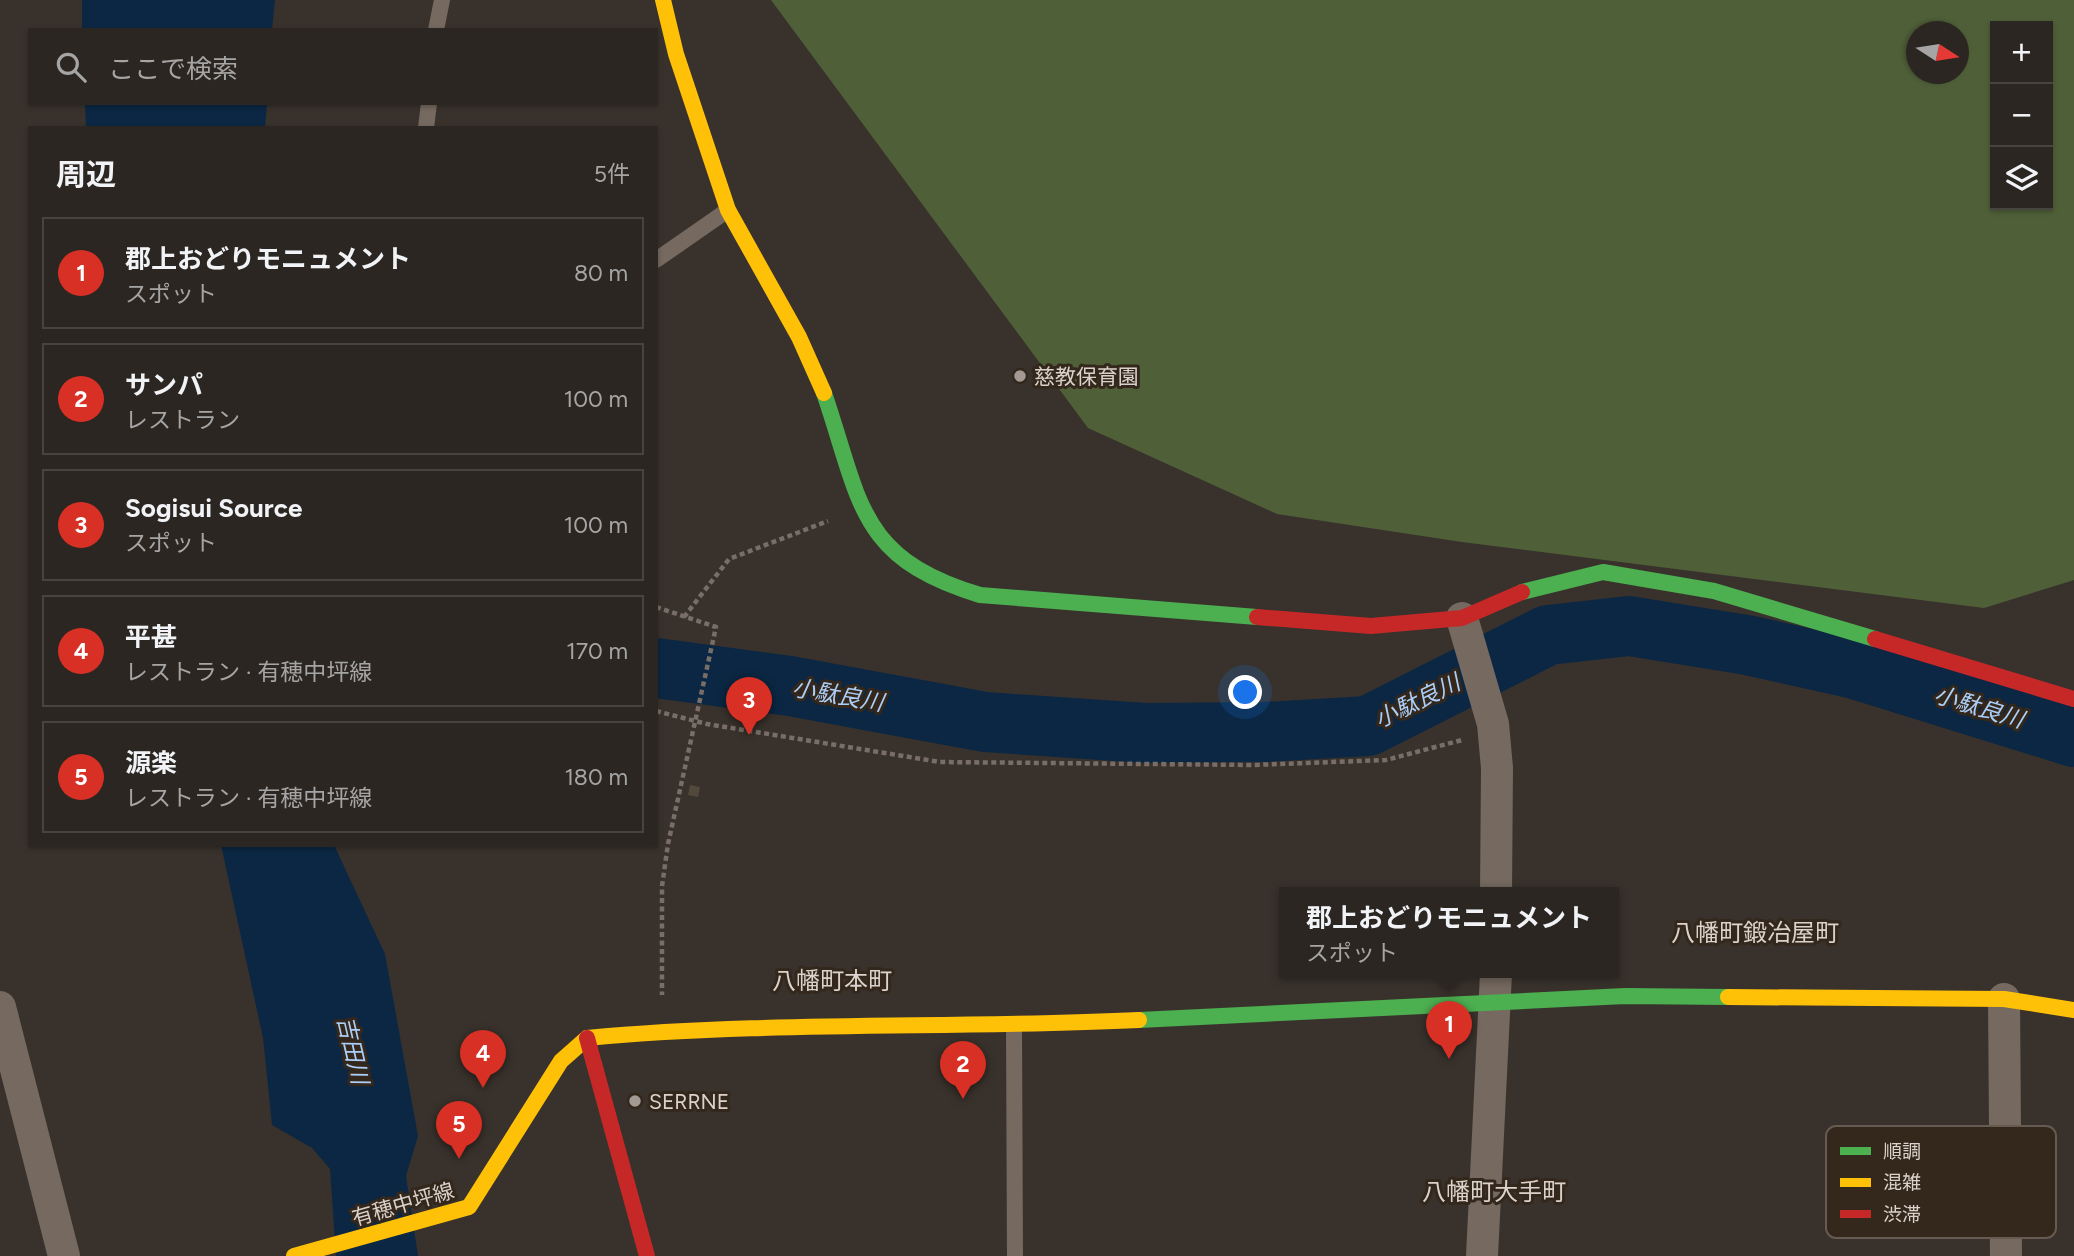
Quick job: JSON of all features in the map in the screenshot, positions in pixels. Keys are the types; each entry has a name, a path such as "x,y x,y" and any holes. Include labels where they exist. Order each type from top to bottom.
{"street":[{"path":"663,0 676,54 728,211 804,348 824,394 862,508 882,541 909,566 940,583 979,595 1371,626 1466,630 1522,592 1603,572 1714,591 2074,699"},
{"path":"1466,630 1482,731 1497,768 1496,887"},
{"path":"1482,1256 1495,988"},
{"path":"647,1256 587,1038 662,1031 1014,1026 1495,988 1625,996 2004,999 2074,1010"},
{"path":"2004,999 2005,1126"},
{"path":"2,1020 64,1256"},
{"name":"有穂中坪線","path":"294,1256 470,1207 561,1061 587,1038"},
{"path":"2006,1238 2006,1256"}],"lane":[{"path":"436,28 442,0"},
{"path":"426,126 429,105"},
{"path":"658,259 728,211"},
{"path":"1014,1026 1015,1256"}],"path":[{"path":"684,617 729,559 862,508"},
{"path":"658,608 716,627 668,844 662,886 662,1031"},
{"path":"658,712 707,724 940,762 1253,765 1386,760 1482,731"}],"green space":[{"path":"771,0 2074,0 2074,580 1984,608 1462,542 1277,514 1088,428"}],"water":[{"path":"82,0 275,0 272,28 82,28"},
{"path":"85,105 267,105 265,126 86,126"},
{"name":"吉田川","path":"221,847 335,847 385,954 418,1136 406,1176 418,1256 336,1256 330,1169 312,1148 272,1125 263,1038"}],"building":[{"path":"690,785 700,787 698,797 688,795"}],"waterway":[{"name":"小駄良川","path":"658,668 790,686 985,722 1145,733 1265,732 1368,726 1548,635 1629,626 1747,645 1855,669 2074,737"}],"traffic: fast":[{"path":"824,393 857,495 870,521 886,543 909,563 940,580 980,595 1257,617"},
{"path":"1522,592 1603,572 1714,591 1875,639"},
{"path":"1139,1020 1625,996 1728,997"}],"traffic: slow":[{"path":"663,0 676,54 728,210 799,337 824,393"},
{"path":"1728,997 2004,999 2074,1010"},
{"path":"587,1038 725,1029 1139,1020"},
{"path":"294,1256 469,1207 561,1061 587,1038"}],"traffic: jam":[{"path":"1257,617 1371,626 1462,618 1522,592"},
{"path":"1875,639 2074,699"},
{"path":"587,1038 647,1256"}],"place":[{"name":"慈教保育園","path":"1020,376"},
{"name":"Sogisui Source","path":"749,735"},
{"name":"郡上おどりモニュメント","path":"1449,1059"},
{"name":"平甚","path":"483,1088"},
{"name":"サンパ","path":"963,1099"},
{"name":"SERRNE","path":"635,1101"},
{"name":"源楽","path":"459,1159"}],"district":[{"name":"八幡町鍛冶屋町","path":"1755,932"},
{"name":"八幡町本町","path":"832,980"},
{"name":"八幡町大手町","path":"1494,1191"}]}
